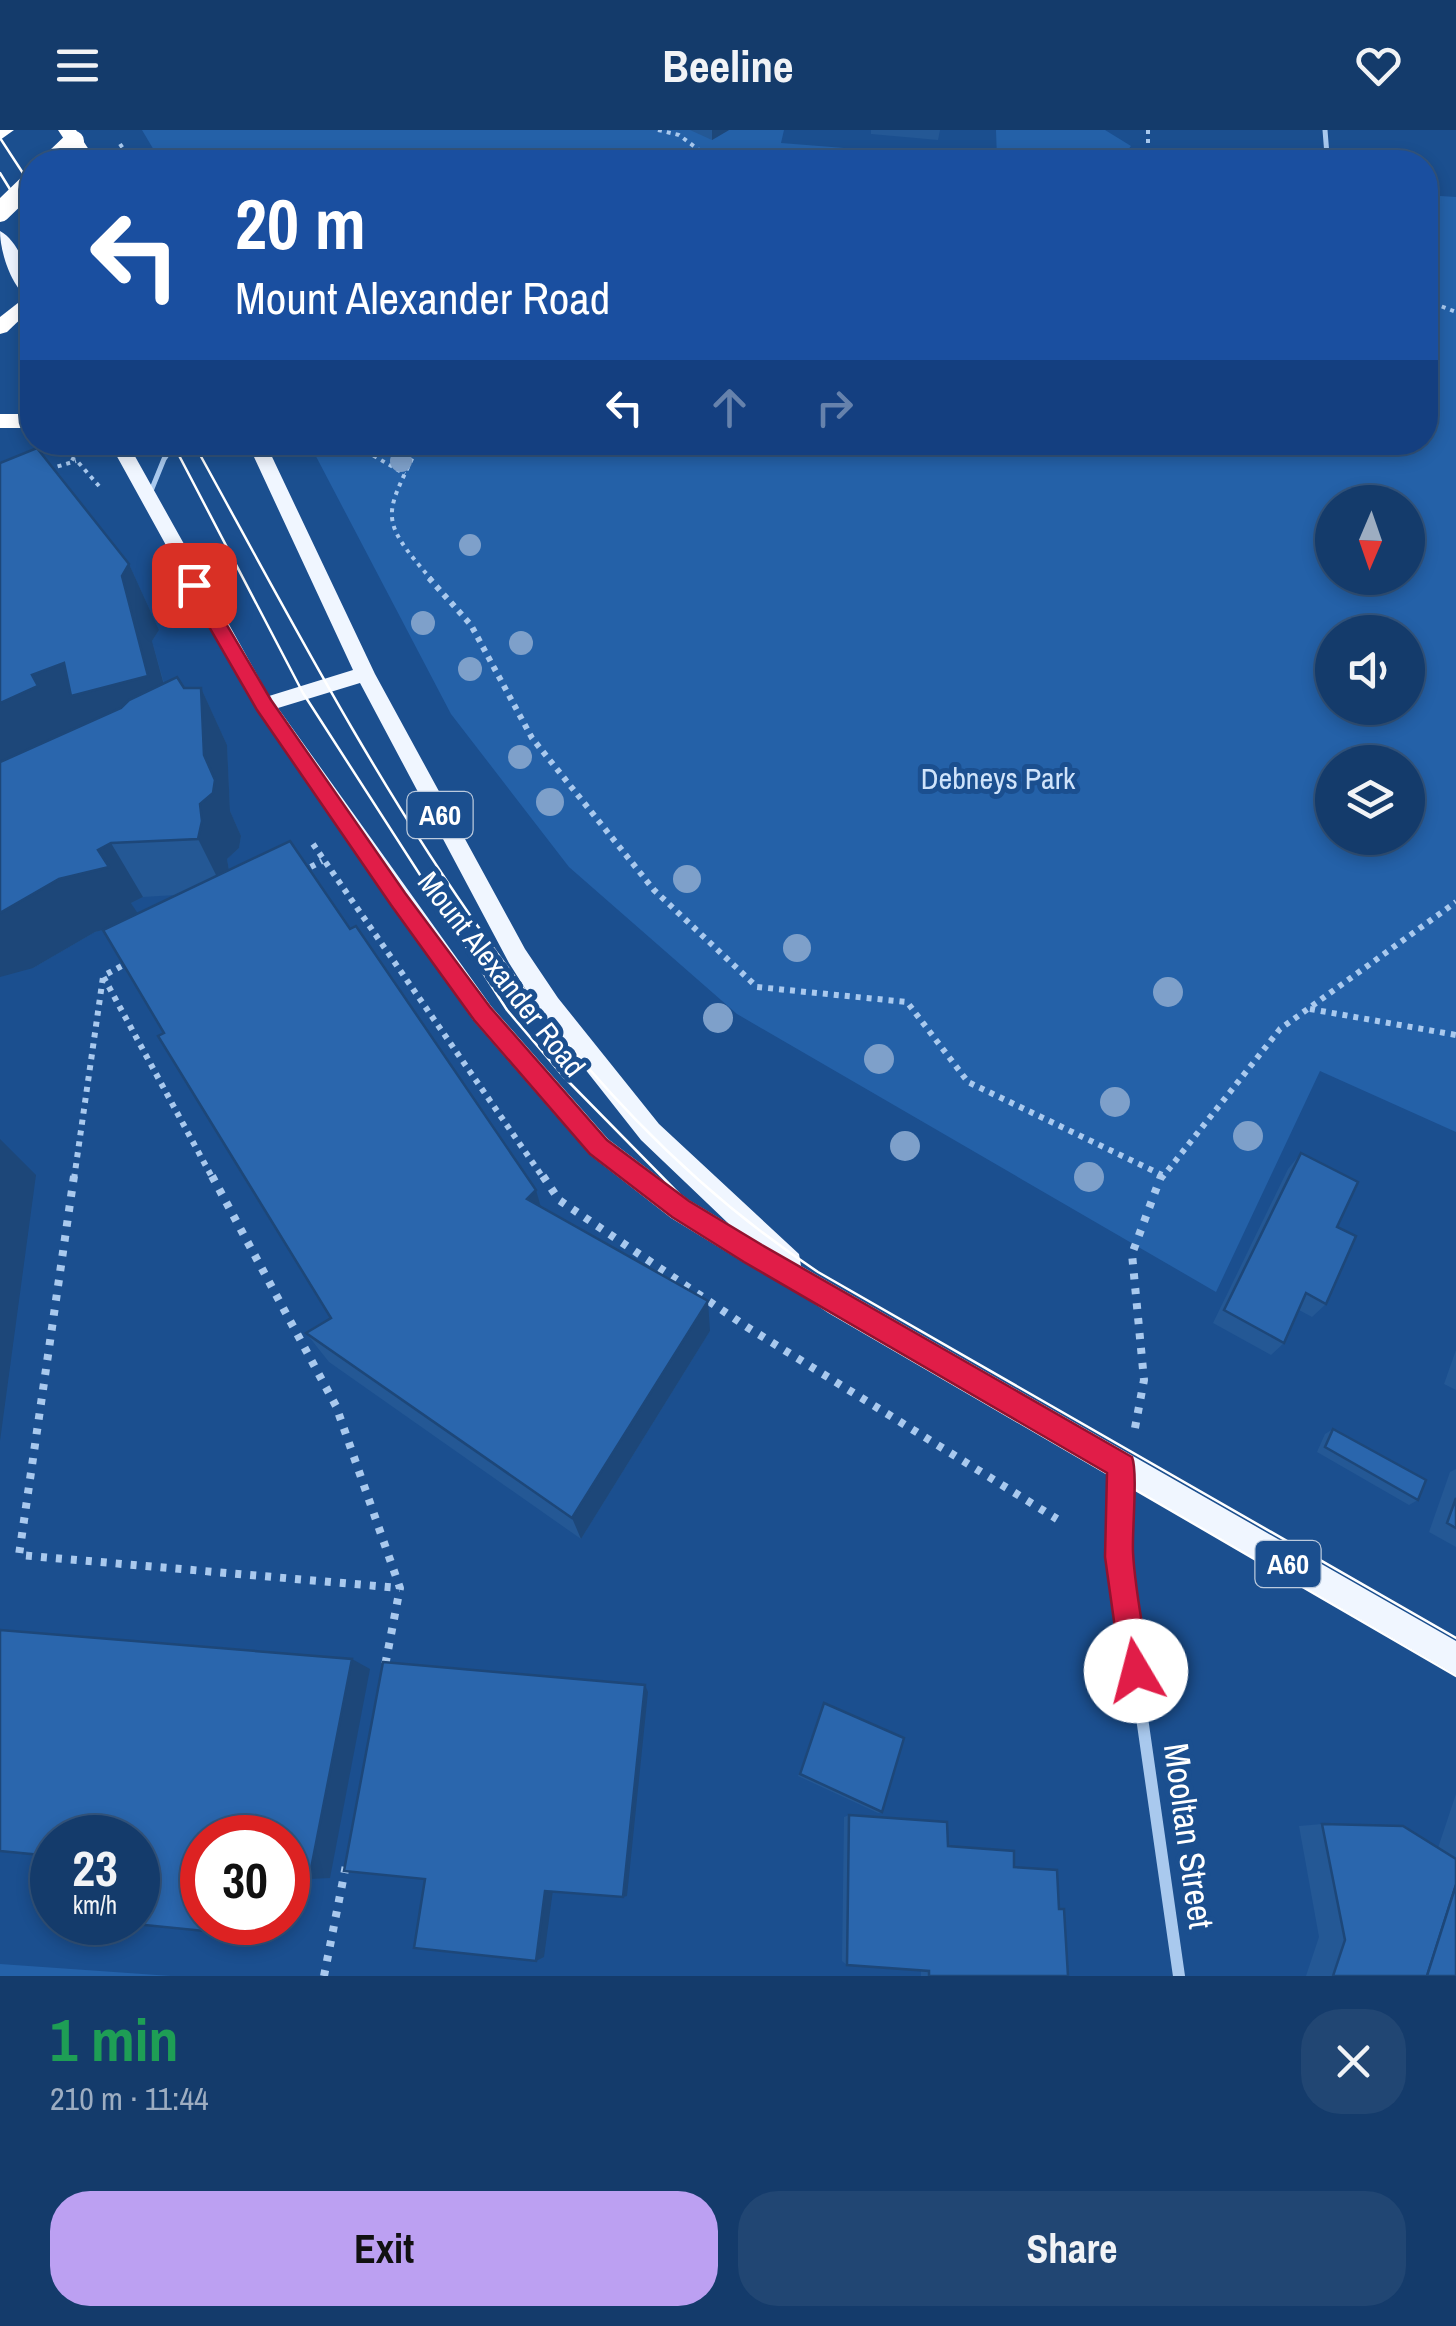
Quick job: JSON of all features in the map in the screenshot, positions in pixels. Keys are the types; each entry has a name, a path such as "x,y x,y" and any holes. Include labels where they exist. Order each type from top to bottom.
{"highway":[{"path":"65,150 87,130"},
{"path":"0,212 20,193"}],"main road":[{"path":"0,236 20,274"},
{"name":"Mount Alexander Road","path":"124,455 264,705 482,1014 599,1147 680,1209 1456,1659"},
{"name":"Mount Alexander Road","path":"262,455 365,674 490,910 559,1018 650,1132 798,1271 836,1300"},
{"path":"264,705 365,674"}],"street":[{"name":"Mooltan Street","path":"1122,1467 1118,1482 1119,1557 1179,1976"}],"lane":[{"path":"147,500 167,455"}],"path":[{"path":"658,130 680,133 701,150"},
{"path":"42,471 77,461 68,455"},
{"path":"372,455 405,474"},
{"path":"414,455 389,508 398,542 471,625 532,738 654,890 757,986 908,1002 968,1082 1162,1175"},
{"path":"288,878 322,861"},
{"path":"1122,1467 1130,1452 1144,1380 1132,1254 1162,1175 1280,1029 1456,902"},
{"path":"103,976 137,958"},
{"path":"103,976 19,1555 400,1588"},
{"path":"103,976 336,1406 400,1588 381,1685"},
{"path":"1309,1009 1456,1035"},
{"path":"324,1976 347,1860"}],"green space":[{"path":"142,130 784,130 781,143 870,150 154,150"},
{"path":"996,130 1105,130 1131,146 1128,150 997,150"},
{"name":"Debneys Park","path":"1438,196 1456,197 1456,1132 1320,1071 1216,1292 737,1014 569,867 451,714 315,455 1438,455"},
{"path":"0,1964 171,1976 0,1976"}],"building":[{"path":"20,455 43,455 129,564 122,576 148,676 71,696 64,663 32,675 38,686 0,703 0,463"},
{"path":"177,677 184,688 201,688 204,755 215,780 213,793 200,804 198,839 111,843 98,850 109,867 59,879 0,913 0,762 121,708 129,700"},
{"path":"290,841 350,929 356,926 536,1190 527,1199 708,1301 572,1518 306,1333 331,1318 158,1036 164,1033 103,930"},
{"path":"1301,1153 1358,1182 1337,1227 1356,1236 1326,1304 1306,1293 1284,1343 1224,1310"},
{"path":"1333,1429 1426,1480 1418,1500 1325,1447"},
{"path":"1456,1498 1456,1528 1447,1523"},
{"path":"0,1630 352,1659 310,1874 310,1815 180,1815 180,1929 160,1927 160,1815 30,1815 30,1854 0,1851"},
{"path":"383,1662 645,1685 623,1897 545,1891 536,1961 414,1948 425,1879 344,1871"},
{"path":"824,1703 904,1738 882,1812 800,1774"},
{"path":"849,1815 947,1822 948,1846 1014,1851 1014,1867 1057,1870 1068,1976 929,1976 929,1971 847,1965"},
{"path":"1322,1824 1403,1826 1456,1859 1456,1885 1427,1976 1333,1976 1345,1940"},
{"path":"1456,1885 1456,1976 1427,1976"}],"tram line":[{"path":"0,138 20,169"},
{"path":"0,173 20,206"},
{"path":"179,455 303,693 507,1010 563,1076 682,1197 786,1283 829,1312 1456,1676"},
{"path":"200,455 319,671 457,896 535,1003 620,1103 714,1193 818,1272 1456,1638"}],"route":[{"path":"194,585 264,705 398,899 482,1014 599,1147 680,1209 753,1254 1122,1467 1118,1482 1119,1557 1136,1671"}]}
